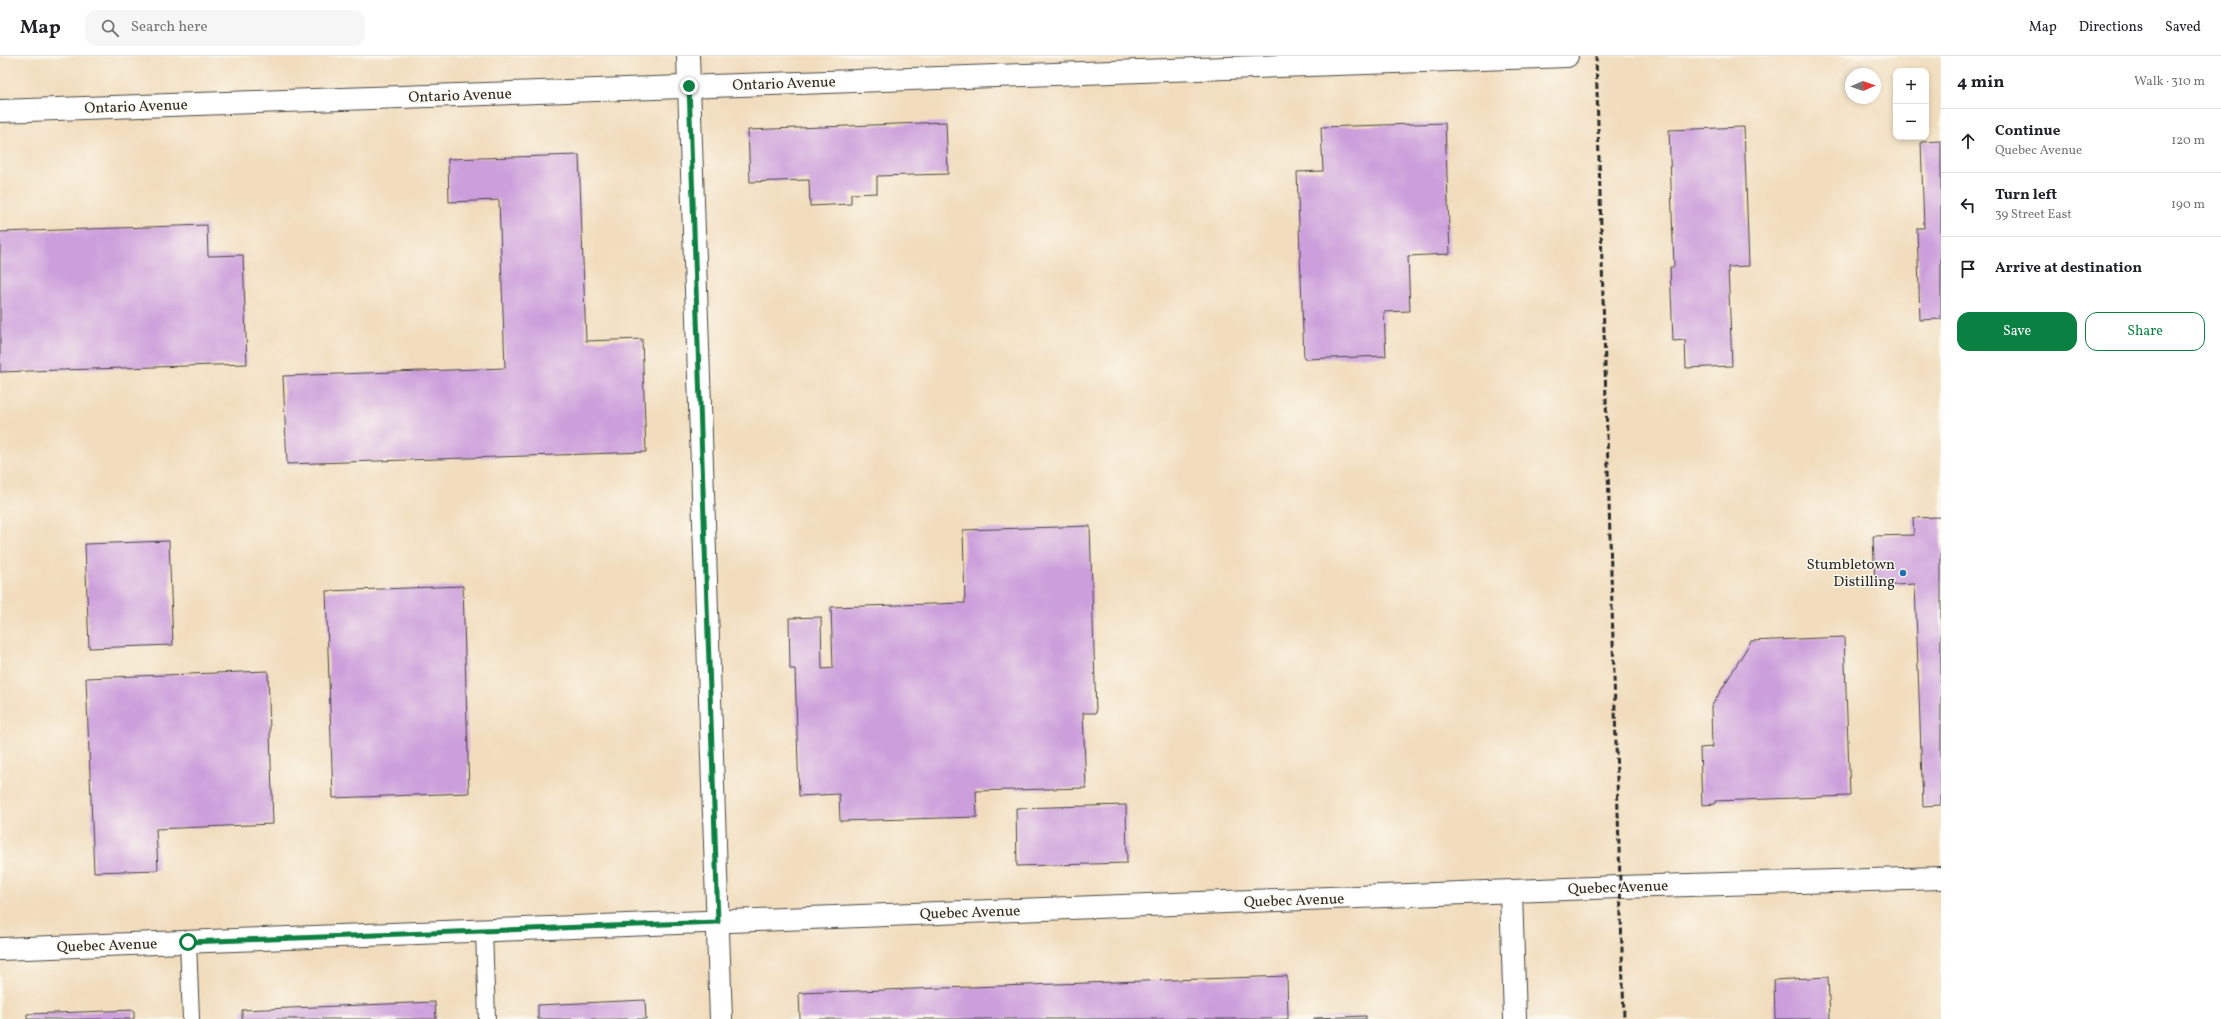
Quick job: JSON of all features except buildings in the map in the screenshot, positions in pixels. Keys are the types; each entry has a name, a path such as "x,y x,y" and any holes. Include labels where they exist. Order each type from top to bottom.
{"street":[{"path":"688,56 721,1019"},
{"name":"Ontario Avenue","path":"0,111 1567,56"},
{"name":"Quebec Avenue","path":"0,949 1511,892 1941,878"},
{"path":"1511,892 1515,1019"}],"lane":[{"path":"484,931 487,1019"},
{"path":"188,942 191,1019"}],"railway":[{"path":"1596,56 1624,1019"}],"place":[{"name":"Stumbletown Distilling","path":"1903,573"}],"route":[{"path":"188,942 718,922 689,86"}]}
